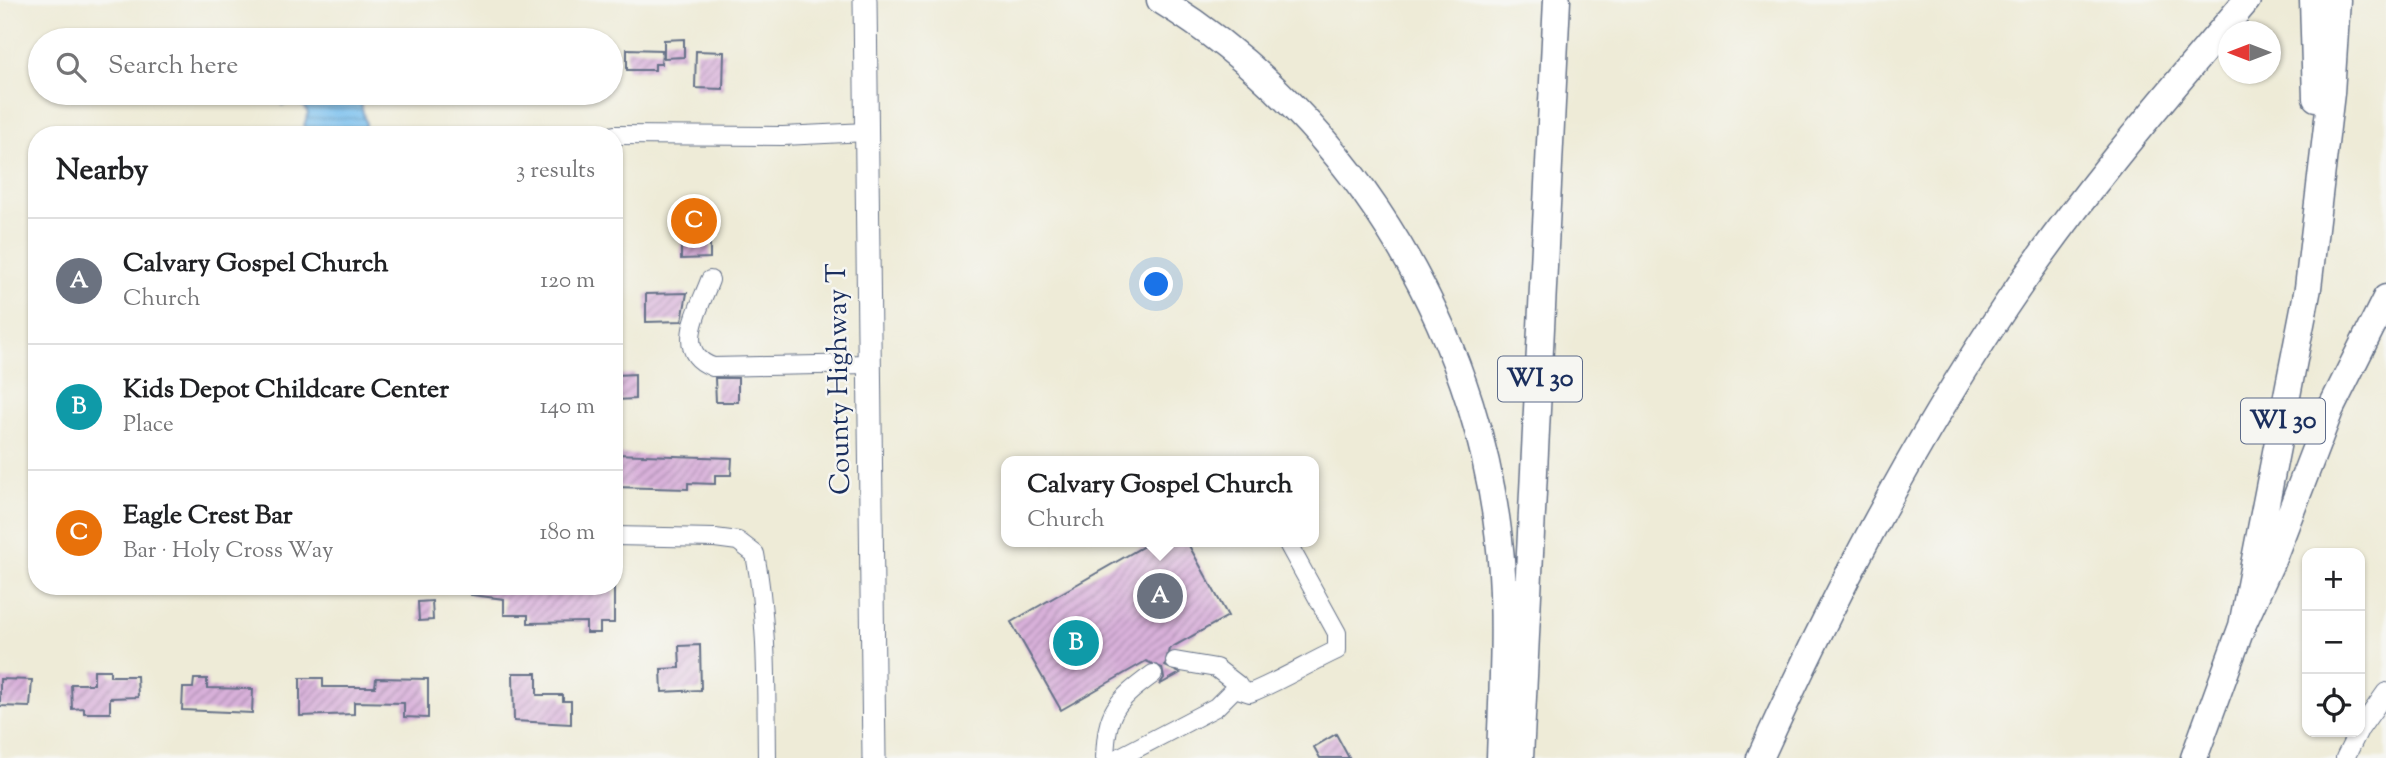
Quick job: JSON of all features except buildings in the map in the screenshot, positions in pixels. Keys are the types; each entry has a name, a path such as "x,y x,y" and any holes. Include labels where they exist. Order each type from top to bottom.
{"highway":[{"path":"1160,0 1251,67 1306,120 1343,163 1379,214 1436,314 1471,407 1495,515 1502,572 1504,655 1500,758"},
{"name":"WI 30","path":"1520,758 1557,0"},
{"path":"1760,758 1801,667 1875,520 1961,376 2065,221 2247,0"},
{"path":"2313,0 2318,215"},
{"name":"WI 30","path":"2194,758 2242,626 2288,397 2318,215 2337,0"},
{"path":"2242,626 2273,558 2330,410 2386,298"}],"main road":[{"name":"County Highway T","path":"865,0 874,758"}],"street":[{"path":"623,135 783,136 867,132"},
{"path":"710,280 690,340 691,352 699,362 713,366 869,364"},
{"path":"623,536 738,541 755,554 760,583 767,758"},
{"path":"1235,688 1250,693 1336,650 1339,645 1337,633 1290,547"},
{"path":"1118,758 1216,707 1238,685 1216,668 1175,661"},
{"path":"1105,758 1106,725 1123,696 1153,674"},
{"path":"2365,722 2386,692"},
{"path":"2346,758 2356,737"}],"water":[{"path":"301,105 361,105 366,124 304,126 308,113"}],"place":[{"name":"Eagle Crest Bar","path":"694,221"},
{"name":"Calvary Gospel Church","path":"1160,596"},
{"name":"Kids Depot Childcare Center","path":"1076,643"}]}
